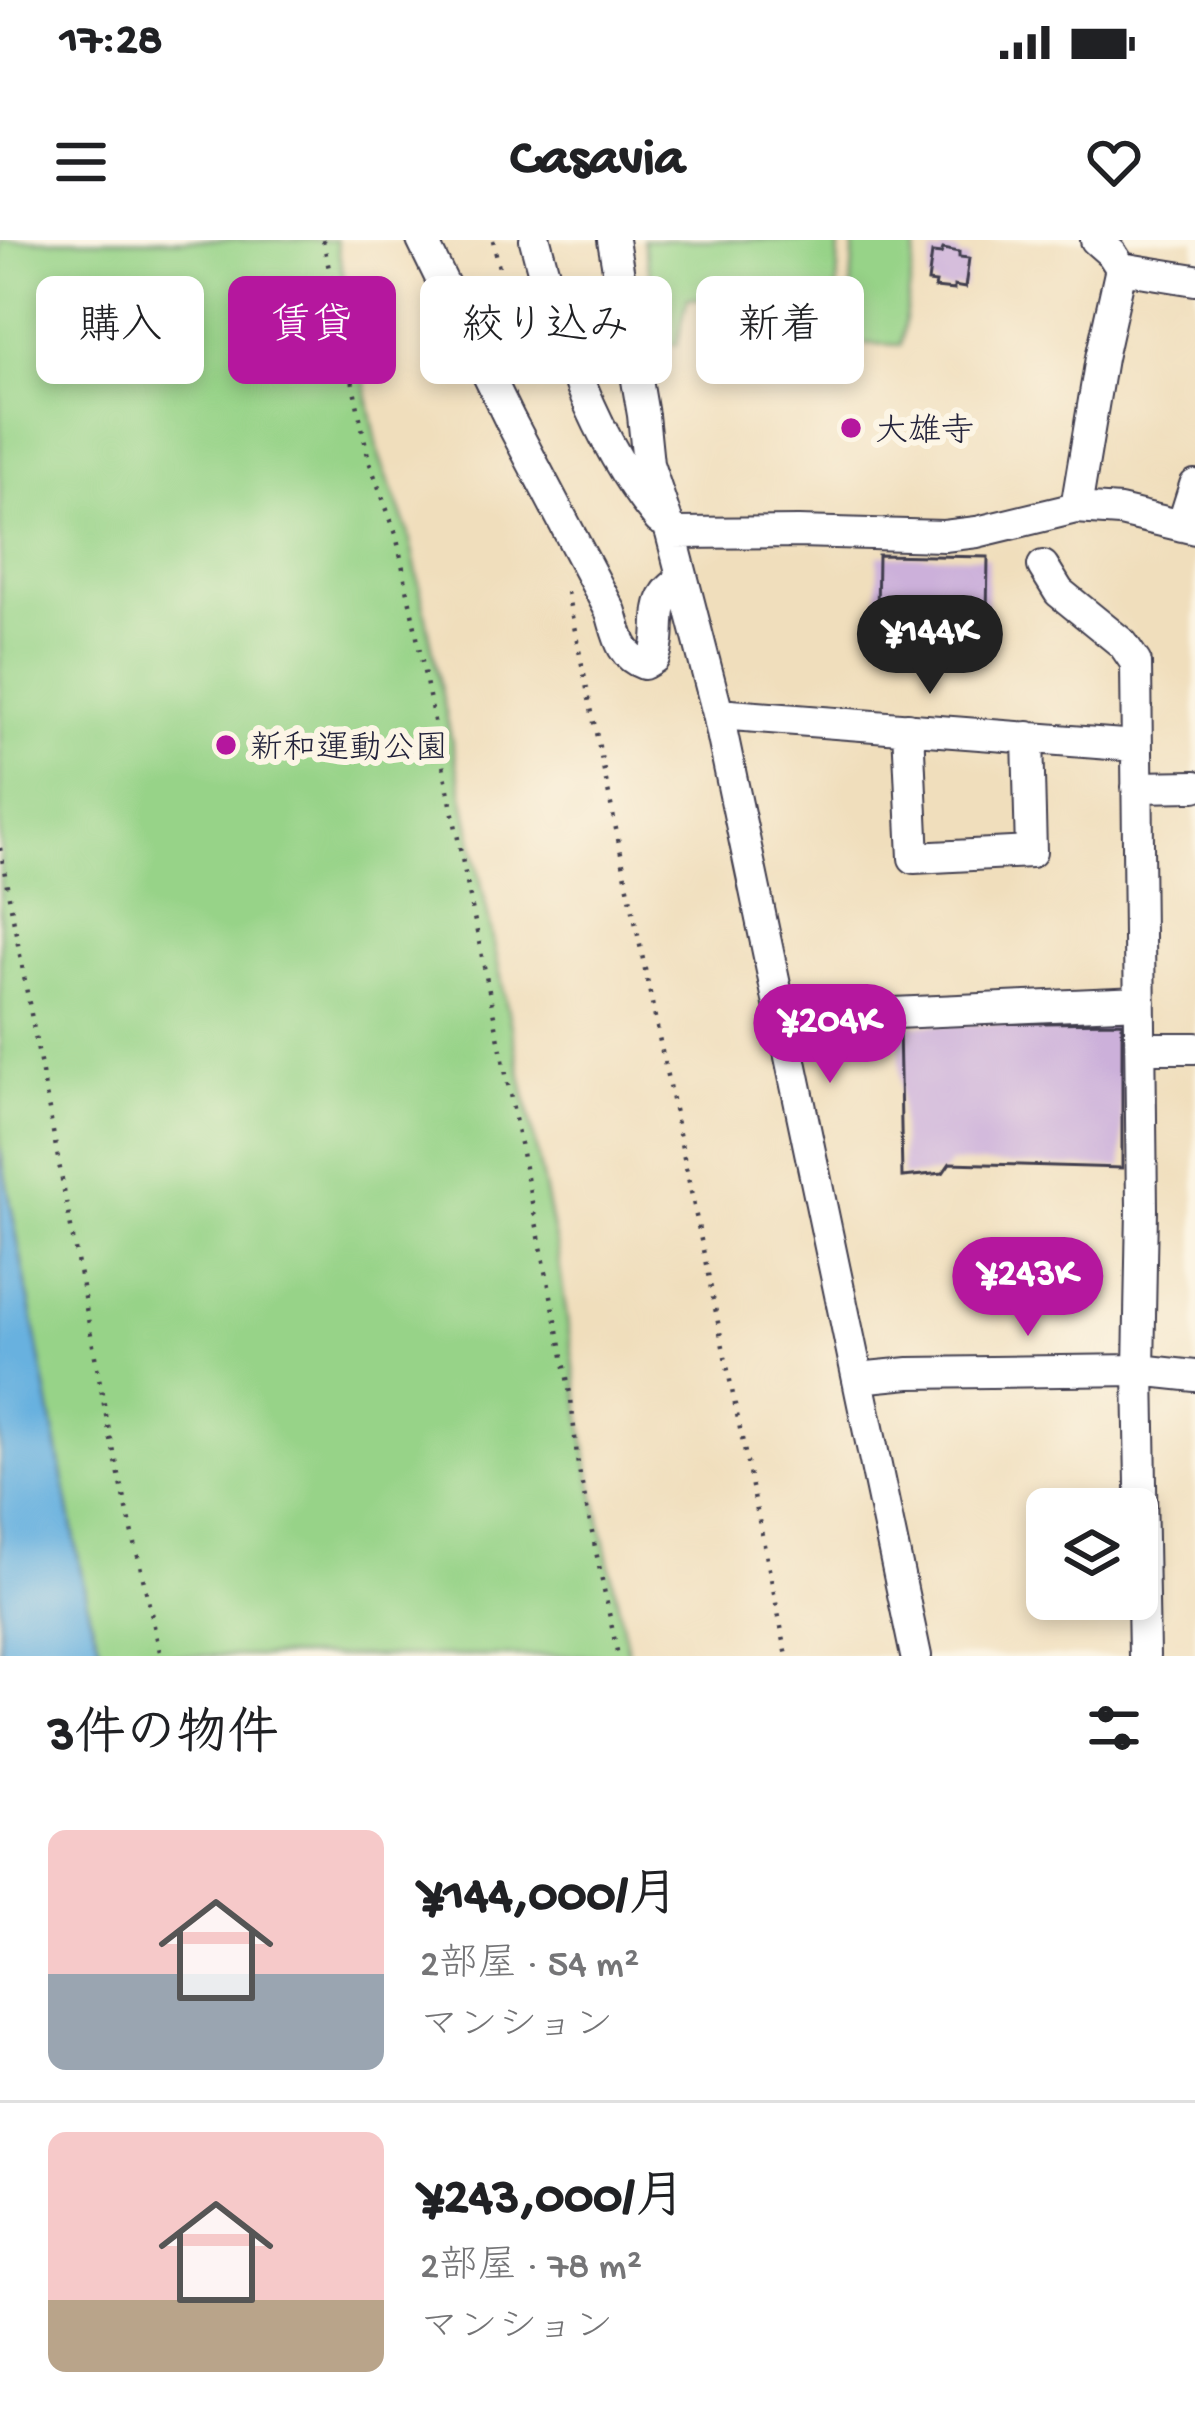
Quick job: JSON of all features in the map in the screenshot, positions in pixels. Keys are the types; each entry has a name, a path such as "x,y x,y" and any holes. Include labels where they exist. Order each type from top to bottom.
{"street":[{"path":"422,240 509,420 611,612 630,660 644,664 654,658 664,595 682,579"},
{"path":"535,240 575,368 604,434 633,488 671,533"},
{"path":"613,240 644,415 648,464 718,714 916,1656"},
{"path":"1076,508 1120,268 1096,240"},
{"path":"1120,268 1195,280"},
{"path":"671,533 944,536 1076,508 1120,511 1188,528 1195,485"},
{"path":"1043,566 1059,592 1123,644 1136,663 1144,1656"},
{"path":"718,714 1136,746"},
{"path":"908,728 914,858 1031,852 1028,736"},
{"path":"1137,787 1195,786"},
{"path":"782,1018 1140,1002"},
{"path":"1141,1048 1195,1048"},
{"path":"858,1378 1139,1370 1195,1376"}],"path":[{"path":"323,240 364,444 396,534 558,1330 578,1466 618,1656"},
{"path":"493,240 526,397"},
{"path":"566,584 787,1656"},
{"path":"0,848 109,1431 161,1656"}],"green space":[{"name":"新和運動公園","path":"0,240 336,240 343,276 228,276 228,384 365,384 380,458 408,531 497,959 557,1250 588,1463 629,1656 103,1656 89,1613 0,1148"},
{"path":"643,240 839,240 838,276 696,276 696,299 688,298 677,345 672,344 672,276 650,276"},
{"path":"854,240 917,240 901,345 864,344 864,276 852,276"}],"water":[{"path":"0,1148 89,1613 103,1656 0,1656"}],"building":[{"path":"943,249 969,258 965,288 935,288 936,283 928,282 932,253 941,254"},
{"path":"878,555 988,557 987,617 877,615"},
{"path":"1122,1022 1122,1168 950,1163 943,1173 902,1177 899,1025"}],"place":[{"name":"大雄寺","path":"851,428"},
{"name":"新和運動公園","path":"226,745"}]}
